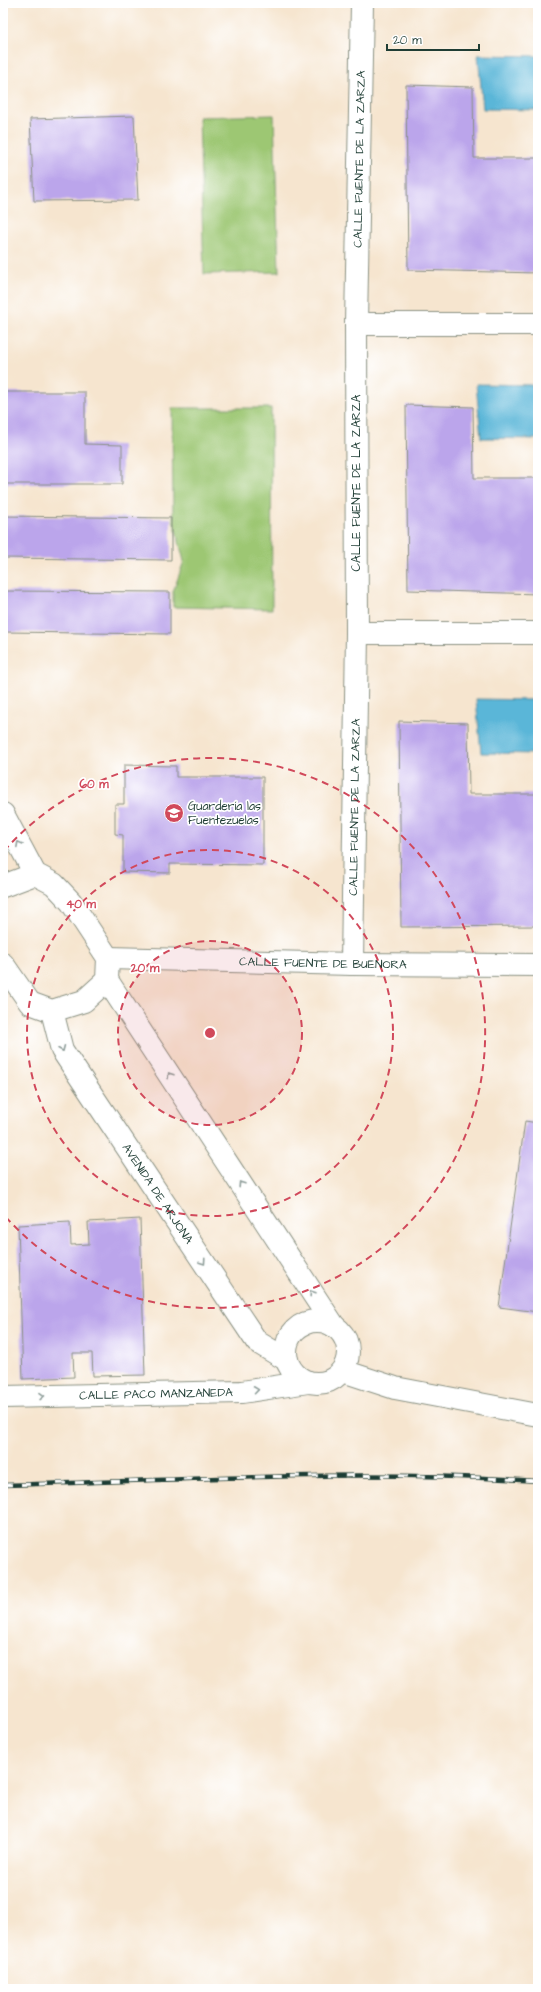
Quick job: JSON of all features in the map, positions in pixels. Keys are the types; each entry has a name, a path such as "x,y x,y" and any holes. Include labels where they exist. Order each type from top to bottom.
{"street":[{"name":"CALLE FUENTE DE LA ZARZA","path":"352,964 357,633 356,324 362,3"},
{"path":"356,324 538,324"},
{"path":"357,633 538,633"},
{"path":"3,814 35,874 54,884 71,902 108,958 107,980 334,1326 343,1334 348,1346 348,1359 343,1371 328,1382 318,1384 300,1379 293,1372 287,1360 286,1349 289,1338 301,1326 311,1321 318,1321 334,1326"},
{"path":"3,886 35,874"},
{"name":"CALLE FUENTE DE BUENORA","path":"108,958 352,964 538,965"},
{"path":"3,964 30,1003 52,1011 84,1001 107,980"},
{"name":"AVENIDA DE ARJONA","path":"52,1011 62,1050 252,1336 257,1342 287,1360"},
{"path":"343,1371 395,1388 538,1415"},
{"name":"CALLE PACO MANZANEDA","path":"3,1397 242,1392 308,1382"}],"green space":[{"path":"274,115 279,272 204,274 199,117"},
{"path":"172,408 271,408 272,609 173,607 173,592 184,561 173,519"}],"water":[{"path":"478,55 538,56 538,110 483,109"},
{"path":"476,384 538,385 538,439 481,438"},
{"path":"476,699 538,700 538,754 481,753"}],"building":[{"path":"406,85 473,87 474,158 538,158 538,273 408,270"},
{"path":"134,116 138,200 34,201 30,119"},
{"path":"3,392 85,392 85,444 122,445 122,484 3,484"},
{"path":"406,405 473,407 474,478 538,478 538,594 408,590"},
{"path":"3,516 171,518 171,560 3,558"},
{"path":"3,591 170,592 170,634 3,632"},
{"path":"399,721 468,723 469,794 538,794 538,926 401,927"},
{"name":"Guardería las Fuentezuelas","path":"124,765 176,766 176,777 263,777 263,865 170,864 170,873 123,872 123,835 115,834 115,804 124,804"},
{"path":"525,1121 538,1123 538,1312 499,1307"},
{"path":"140,1219 145,1375 93,1376 92,1353 73,1353 74,1377 23,1379 18,1225 70,1222 71,1245 89,1244 88,1222"}],"railway":[{"path":"3,1485 204,1478 337,1476 404,1476 538,1481"}],"place":[{"name":"Guardería las Fuentezuelas","path":"174,813"}]}
